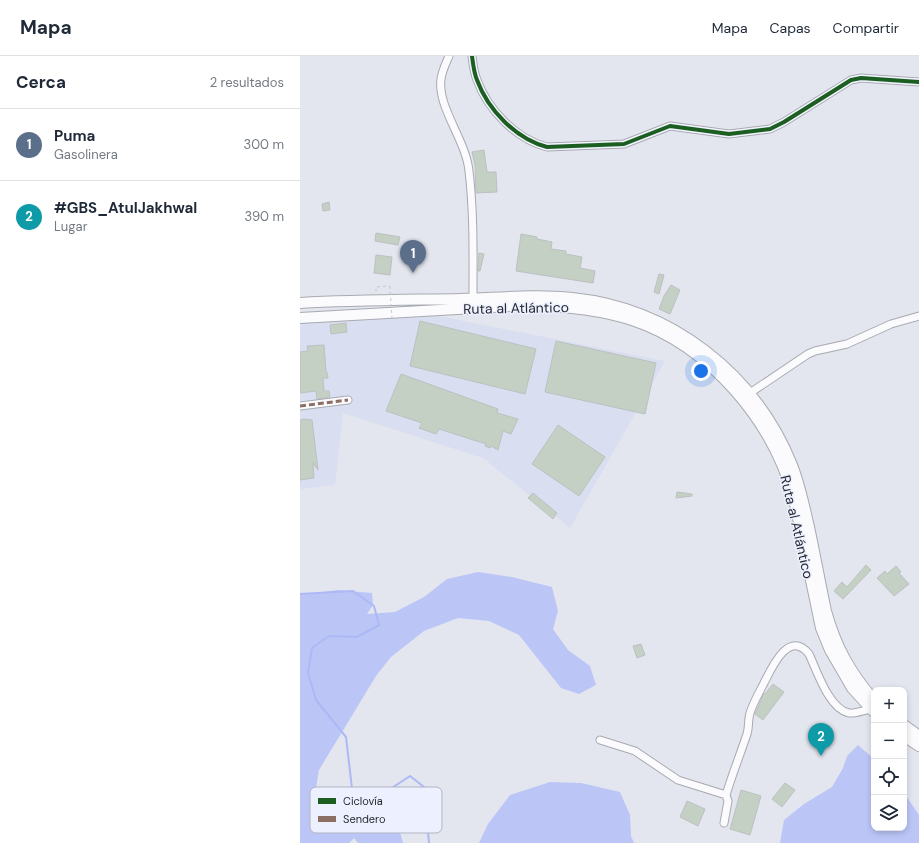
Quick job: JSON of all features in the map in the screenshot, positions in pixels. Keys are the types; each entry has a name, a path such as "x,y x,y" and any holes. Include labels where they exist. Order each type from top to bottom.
{"highway":[{"name":"Ruta al Atlántico","path":"300,303 559,297 610,304 637,313 677,332 693,342 713,357 742,384 750,393 776,431 796,476 802,496 826,611 838,646 871,704"},
{"path":"314,317 332,312 378,310 381,308 381,304 379,301 376,301"},
{"name":"Ruta al Atlántico","path":"300,318 527,305 584,308 633,321 666,336 689,350 736,391 759,421 777,453 794,499 821,628 830,650 852,688 871,705"},
{"path":"907,727 919,736"},
{"path":"907,738 919,746"}],"street":[{"path":"449,56 441,79 442,97 461,140 469,169 473,248 473,299"},
{"path":"472,56 476,78 481,90 495,112 518,133 537,144 547,147 624,144 670,126 729,134 770,129 784,122 851,80 861,78 919,82"},
{"path":"750,393 802,357 814,351 847,344 891,324 919,316"},
{"path":"300,406 348,400"},
{"path":"724,823 728,801 726,795 748,732 749,714 776,659 783,651 791,647 799,646 804,648 809,654 831,700 838,708 850,713 871,708"},
{"path":"600,740 635,751 678,780 726,795"}],"path":[{"path":"376,287 390,286 392,318"}],"shaded area":[{"path":"429,314 665,361 570,528 483,458 343,413 335,485 300,489 300,321"},
{"path":"478,572 512,577 552,587 558,611 553,629 568,650 590,666 596,685 579,694 561,688 519,635 489,621 458,618 424,631 391,657 376,676 319,770 316,787 310,787 310,833 400,833 403,843 358,843 354,838 349,843 300,843 300,595 338,590 372,593 373,605 367,614 395,612 424,597 447,579"},
{"path":"858,745 871,756 871,831 907,831 907,797 919,815 919,843 780,843 784,820 804,804 832,787 843,768 847,756"},
{"path":"550,782 581,783 620,792 630,815 631,836 634,843 479,843 488,824 510,795"}],"building":[{"path":"484,150 487,172 496,172 497,192 476,193 475,165 472,152"},
{"path":"329,202 330,210 323,211 322,204"},
{"path":"376,233 400,237 398,245 375,241"},
{"path":"521,234 552,242 551,249 566,251 566,254 582,257 580,268 595,271 593,283 516,271"},
{"path":"479,253 484,254 480,271 478,271"},
{"path":"376,255 392,257 390,275 374,273"},
{"path":"659,274 664,275 659,294 654,292"},
{"path":"671,285 680,290 670,314 659,309 664,296"},
{"path":"420,321 536,349 525,394 410,366"},
{"path":"346,323 347,332 331,334 330,325"},
{"path":"556,341 656,363 645,414 545,392"},
{"path":"324,345 326,372 328,378 323,378 324,391 329,391 330,397 317,399 316,391 300,393 300,352 308,351 307,346"},
{"path":"401,374 498,409 497,413 518,419 511,434 503,431 498,450 491,446 490,448 485,446 486,444 439,429 436,434 419,428 422,423 386,411"},
{"path":"300,420 312,420 318,470 313,463 314,478 300,480"},
{"path":"558,425 605,457 579,496 532,464"},
{"path":"677,492 692,494 692,496 676,498"},
{"path":"533,493 557,513 553,519 528,498"},
{"path":"866,565 871,570 843,599 834,591 842,582 847,587"},
{"path":"896,566 901,572 899,573 909,584 894,596 877,578 885,571 887,574"},
{"path":"641,644 645,655 637,658 633,646"},
{"path":"773,684 784,692 763,720 755,714 764,693 765,694"},
{"path":"785,783 795,790 782,807 772,799"},
{"path":"741,790 761,796 750,835 730,829"},
{"path":"687,801 705,809 698,826 680,817"}],"waterway":[{"path":"300,594 353,591 374,606 379,625 357,637 329,636 312,648 308,673 316,700 346,737 352,787"},
{"path":"393,787 410,776 424,787"},
{"path":"428,833 429,843"}],"marked path":[{"path":"300,406 348,400"}],"cycle path":[{"path":"472,56 474,71 482,91 488,102 504,122 525,137 547,147 624,144 670,126 729,134 770,129 784,122 851,80 861,78 919,82"}],"place":[{"name":"Puma","path":"413,273"},
{"name":"#GBS_AtulJakhwal","path":"821,756"}]}
